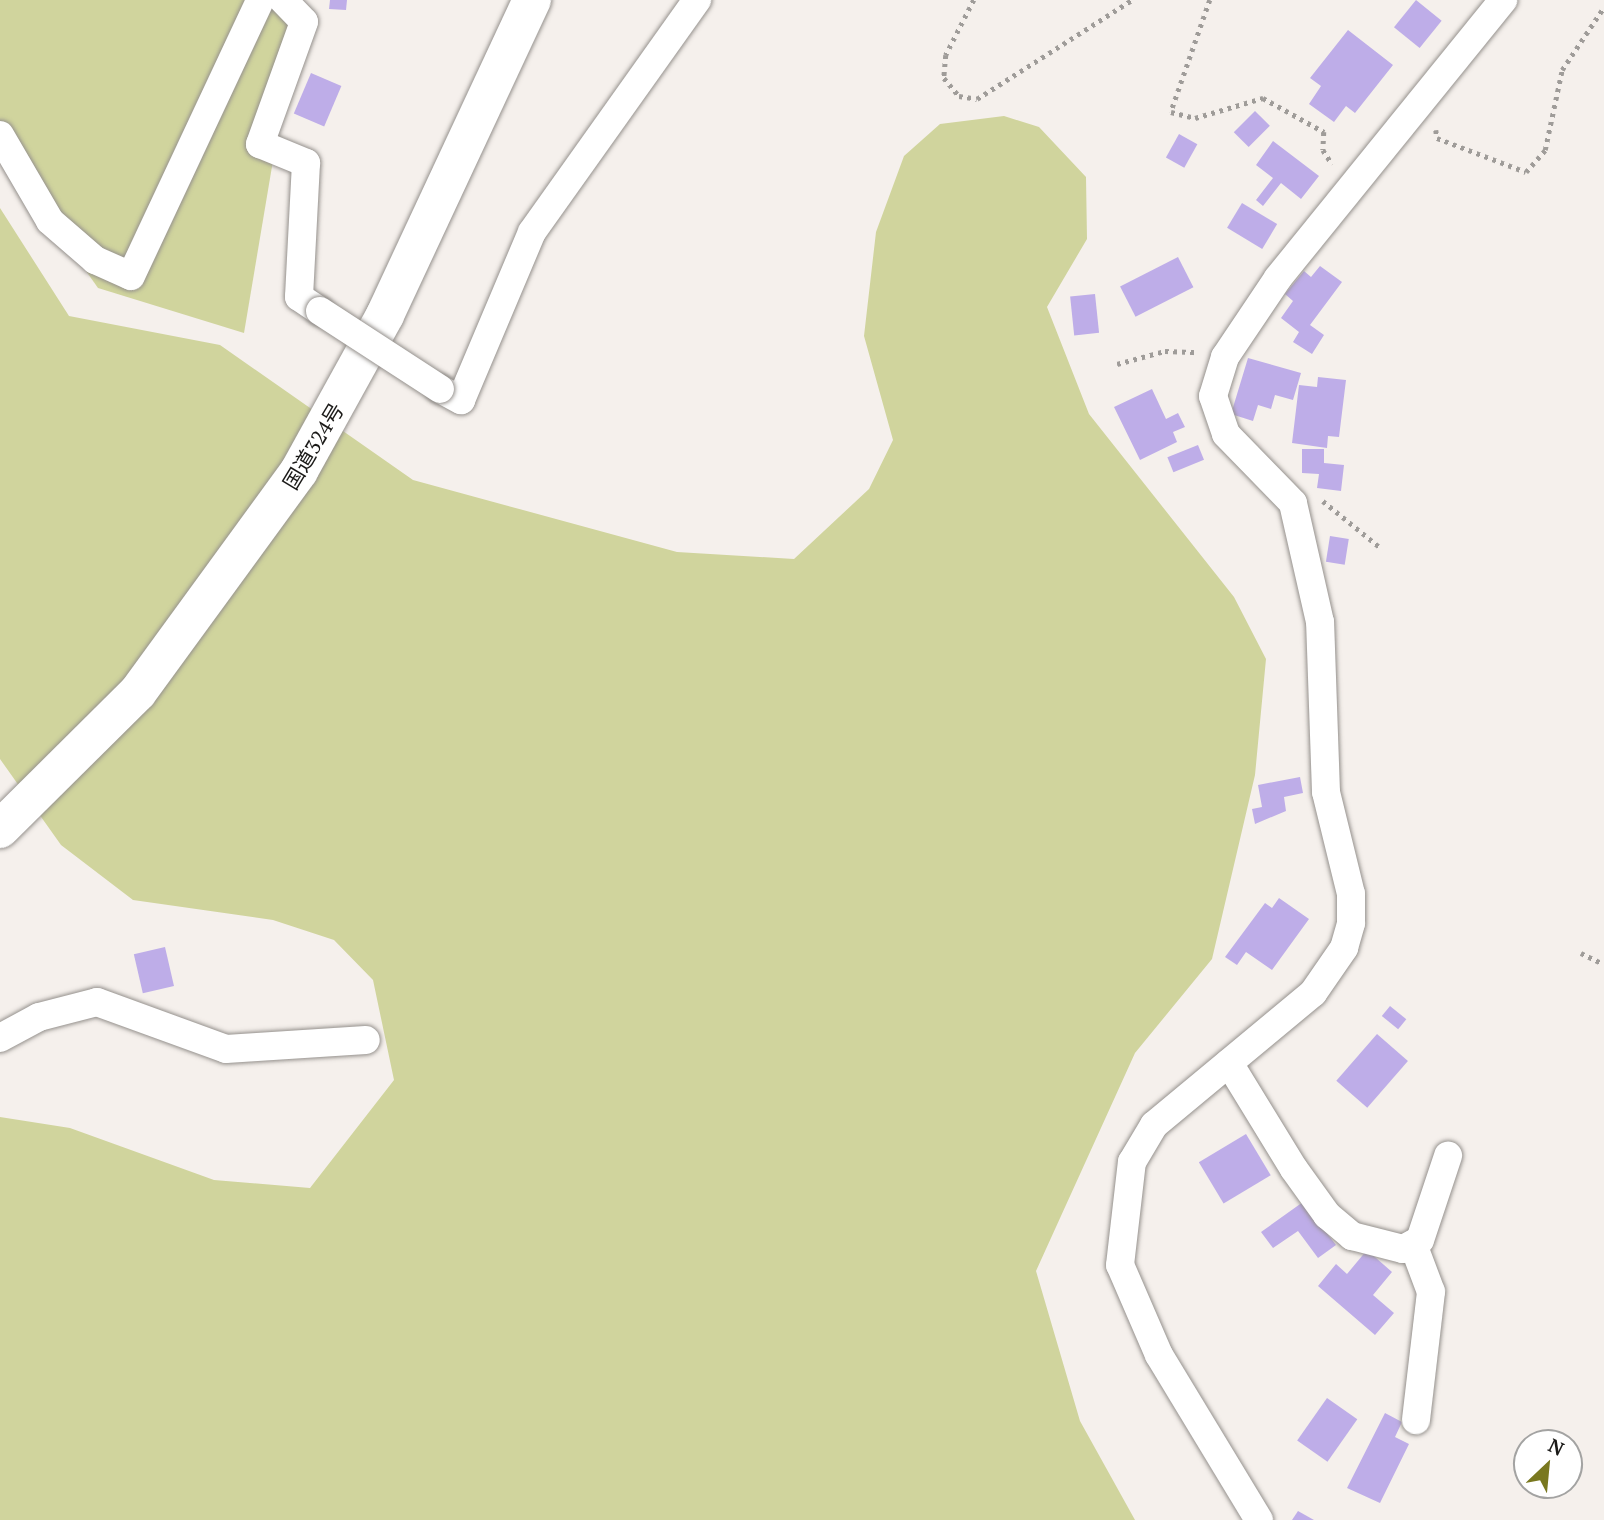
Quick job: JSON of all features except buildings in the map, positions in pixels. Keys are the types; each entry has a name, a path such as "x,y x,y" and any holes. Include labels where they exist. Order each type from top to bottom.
{"highway":[{"name":"国道324号","path":"0,829 138,692 249,547 344,394 532,0"},
{"path":"0,807 138,692"},
{"path":"0,853 72,779 138,692"}],"street":[{"path":"0,135 50,221 95,260 131,276 260,0"},
{"path":"283,0 304,22 260,144 306,163 299,297 461,400 532,232 697,0"},
{"path":"1259,1520 1143,1326 1120,1265 1132,1162 1154,1125 1313,993 1344,948 1351,923 1351,894 1326,792 1320,622 1293,503 1216,418 1213,396 1225,357 1347,189 1503,0"},
{"path":"0,1038 38,1017 97,1002 226,1049 366,1040"},
{"path":"1229,1063 1327,1215 1352,1236 1385,1248 1413,1244 1427,1225 1448,1156"},
{"path":"1413,1244 1430,1292 1416,1420"}],"path":[{"path":"974,0 946,55 944,78 959,96 977,99 1132,0"},
{"path":"1210,0 1171,112 1195,118 1264,98 1324,132 1324,150 1347,189"},
{"path":"1429,88 1437,138 1525,172 1545,150 1562,70 1604,7"},
{"path":"1117,364 1165,351 1225,357"},
{"path":"1275,482 1324,501 1382,549"},
{"path":"1581,953 1604,964"}],"green space":[{"path":"0,0 300,0 244,333 98,288 0,149"},
{"path":"1004,116 1039,127 1086,177 1087,239 1047,307 1089,414 1234,597 1266,659 1255,775 1212,959 1135,1053 1036,1271 1080,1421 1135,1520 0,1520 0,1117 70,1128 214,1180 310,1188 394,1080 373,980 334,940 273,920 133,900 61,845 0,759 0,208 69,316 220,345 413,480 677,552 794,559 869,489 893,440 864,336 876,232 904,156 940,124"}]}
